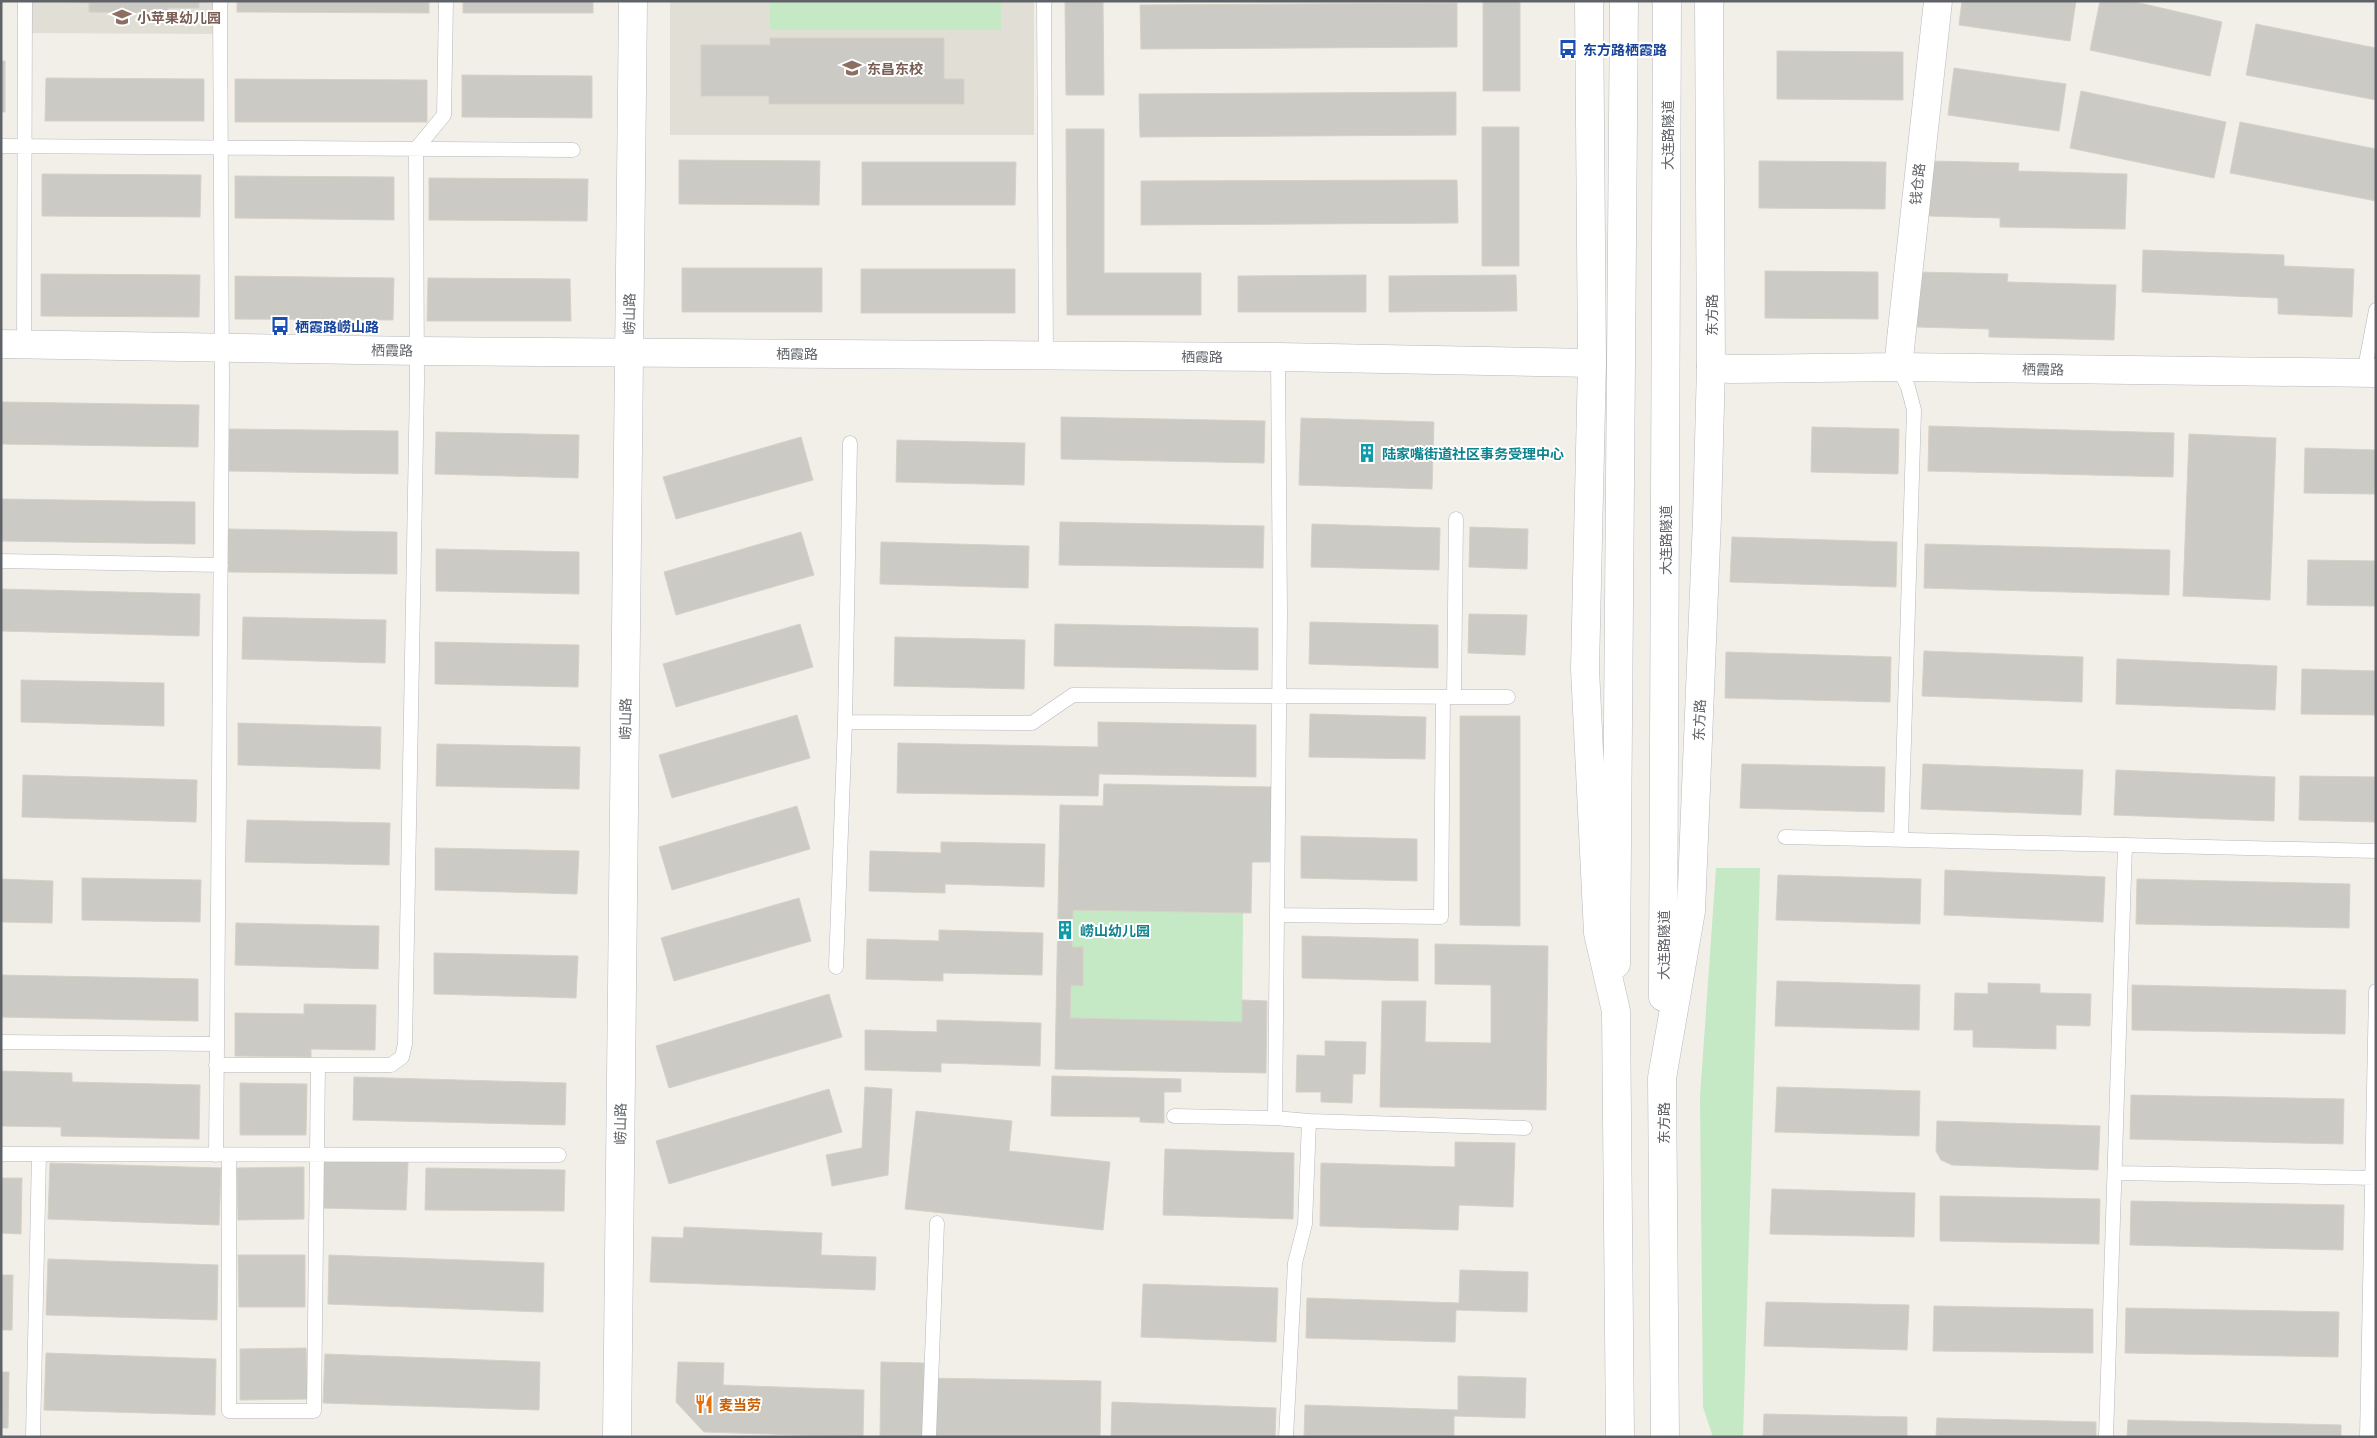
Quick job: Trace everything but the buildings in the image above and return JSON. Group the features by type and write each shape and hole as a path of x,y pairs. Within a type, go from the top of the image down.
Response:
{"main road":[{"name":"崂山路","path":"617,1437 633,1"},
{"path":"1589,1 1592,363 1585,669 1598,933 1616,1011"},
{"path":"1620,1437 1616,1011 1624,1"},
{"name":"大连路隧道","path":"1662,1078 1667,1"},
{"name":"东方路","path":"1665,1437 1662,1078 1691,912 1712,366 1708,1"},
{"name":"钱仓路","path":"1898,368 1938,1"},
{"name":"栖霞路","path":"13,344 222,349 1278,357 1592,363"},
{"name":"栖霞路","path":"1712,366 1729,369 1898,368 2370,373"}],"lane":[{"path":"13,344 24,146 25,1"},
{"path":"220,1 222,349 216,1064 222,1155 229,1411 314,1411 318,1065"},
{"path":"216,1064 391,1065 402,1057 406,1044 417,351 416,149 444,115 446,1"},
{"path":"1044,1 1046,355"},
{"path":"1,146 573,150"},
{"path":"2370,373 2376,310"},
{"path":"1275,1118 1279,697 1278,357"},
{"path":"1898,368 1908,387 1914,410 1902,840"},
{"path":"836,967 845,722 850,443"},
{"path":"1277,915 1441,917 1456,519"},
{"path":"1,561 221,564"},
{"path":"845,722 1032,723 1074,695 1508,697"},
{"path":"1785,837 2376,851"},
{"path":"2106,1437 2116,1173 2125,845"},
{"path":"2367,1437 2374,1178 2376,991"},
{"path":"1,1042 217,1044"},
{"path":"1174,1116 1525,1128"},
{"path":"1286,1437 1295,1263 1305,1224 1309,1121"},
{"path":"1,1154 559,1155"},
{"path":"33,1437 39,1154"},
{"path":"2116,1173 2374,1178"},
{"path":"929,1437 937,1223"}],"shaded area":[{"name":"小苹果幼儿园","path":"25,1 220,1 220,34 25,33"},
{"name":"东昌东校","path":"670,1 1034,1 1034,135 670,135"}],"green space":[{"path":"770,1 1001,1 1001,30 770,30"},
{"path":"1716,868 1760,868 1743,1437 1713,1437 1703,1407 1700,1097"},
{"path":"1073,910 1243,913 1242,1022 1070,1018 1071,985 1083,985 1083,947 1072,947"}],"place":[{"name":"小苹果幼儿园","path":"122,17"},
{"name":"东方路栖霞路","path":"1568,49"},
{"name":"东昌东校","path":"852,68"},
{"name":"栖霞路崂山路","path":"280,326"},
{"name":"陆家嘴街道社区事务受理中心","path":"1367,453"},
{"name":"崂山幼儿园","path":"1065,930"},
{"name":"麦当劳","path":"704,1404"}]}
